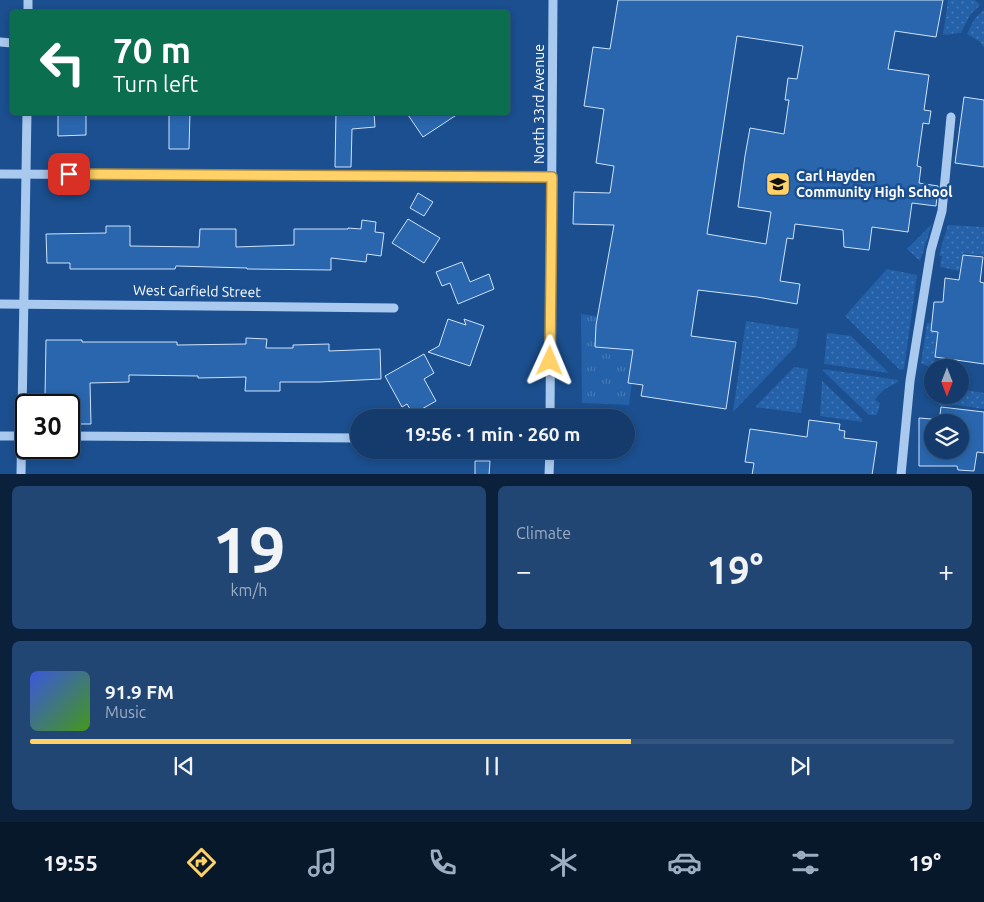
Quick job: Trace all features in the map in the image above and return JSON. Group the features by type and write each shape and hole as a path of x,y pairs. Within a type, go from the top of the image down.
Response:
{"street":[{"name":"North 33rd Avenue","path":"550,409 553,0"},
{"path":"24,394 27,115"},
{"path":"901,474 910,381 931,250 942,211 952,117"},
{"path":"0,174 552,177"},
{"name":"West Garfield Street","path":"0,304 394,308"},
{"path":"0,436 15,436"},
{"path":"80,436 350,438"},
{"path":"21,474 22,459"},
{"path":"550,459 550,474"}],"green space":[{"path":"948,0 975,0 980,5 970,15 961,33 943,35"},
{"path":"984,10 984,47 979,41 967,34 975,18"},
{"path":"932,224 920,261 907,249"},
{"path":"948,225 984,227 984,256 963,253 959,271 940,267 942,256 939,255"},
{"path":"887,269 917,275 904,369 900,370 845,316"},
{"path":"581,314 640,322 629,405 582,403"},
{"path":"746,321 799,329 796,346 733,412"},
{"path":"927,323 932,323 938,331 935,359 924,359 924,364 921,363"},
{"path":"827,333 851,336 889,373 824,364"},
{"path":"794,367 808,369 801,413 755,407"},
{"path":"823,369 898,380 898,382 888,387 875,400 880,403 877,415 869,415"},
{"path":"822,381 862,419 862,422 820,416"},
{"path":"969,390 984,393 984,409 957,405 940,406 939,404 969,404"}],"building":[{"path":"618,0 943,0 936,37 895,31 888,69 929,75 924,110 931,111 929,124 923,123 917,166 921,167 919,183 938,186 936,206 912,203 908,232 872,227 869,250 844,247 843,230 795,224 793,239 787,238 780,281 800,284 797,304 698,290 691,336 736,342 726,409 641,396 643,385 628,383 633,350 595,347 596,325 614,225 573,224 574,192 610,193 614,166 596,163 604,109 584,106 593,47 610,49","holes":["737,36 803,46 797,79 788,78 785,100 789,100 784,134 750,128 738,207 771,212 766,244 707,234"]},
{"path":"964,97 984,100 984,167 955,163"},
{"path":"58,115 86,115 86,135 58,136"},
{"path":"169,115 190,115 189,149 169,149"},
{"path":"336,115 374,115 375,127 352,129 351,167 335,167"},
{"path":"408,115 456,115 423,137"},
{"path":"418,193 433,202 424,216 410,208"},
{"path":"408,219 440,238 424,263 392,243"},
{"path":"362,220 376,222 375,232 384,233 381,256 367,254 366,262 331,258 331,270 176,266 175,269 70,269 70,263 47,263 46,234 106,233 106,226 130,226 130,246 199,247 200,229 236,229 236,247 294,245 294,229 361,229"},
{"path":"963,255 983,257 980,282 984,283 984,364 969,362 969,359 935,357 938,332 931,331 934,302 943,302 945,278 959,280"},
{"path":"462,262 470,282 489,274 494,289 458,304 450,283 442,286 436,272"},
{"path":"448,319 466,325 464,319 484,326 470,366 428,352 439,346"},
{"path":"246,338 267,339 266,348 293,348 293,345 329,344 329,351 380,349 381,379 280,382 280,391 245,391 246,377 198,378 198,376 129,375 129,382 90,383 91,424 80,424 80,394 45,394 46,340 177,342 177,345 246,344"},
{"path":"424,354 434,373 424,379 436,401 422,409 410,409 407,404 402,407 385,376"},
{"path":"941,407 984,412 984,453 977,452 974,471 958,470 957,466 919,466 919,418 924,418 924,459 969,459 969,414 940,414"},
{"path":"809,420 840,424 839,430 845,431 844,438 877,442 872,474 752,474 754,463 745,462 750,429 807,437"},
{"path":"475,461 490,461 489,474 475,474"}],"place":[{"name":"Carl Hayden Community High School","path":"778,184"}],"route":[{"path":"69,174 552,177 550,361"}]}
